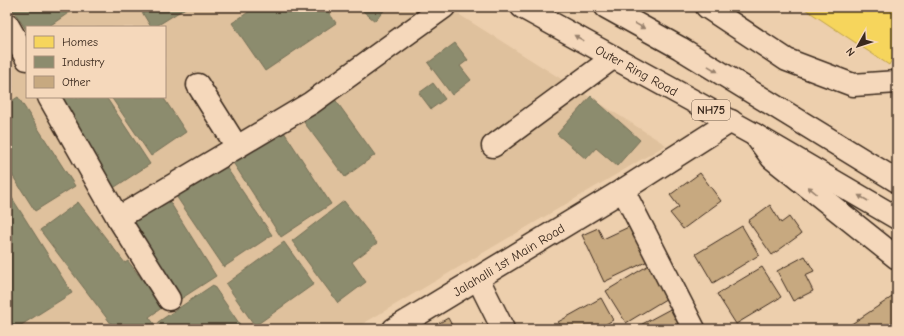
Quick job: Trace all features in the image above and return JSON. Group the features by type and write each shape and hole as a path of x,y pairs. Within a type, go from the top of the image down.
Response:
{"main road":[{"path":"118,218 311,103 444,7"},
{"name":"Outer Ring Road","path":"522,7 756,135 897,218"},
{"name":"NH75","path":"606,7 680,48 897,181"},
{"path":"707,7 787,60 853,85 897,82"},
{"path":"7,24 26,57"},
{"path":"493,146 614,58"},
{"path":"198,86 237,147"},
{"path":"50,98 118,218 169,299"},
{"path":"768,102 814,122 897,171"},
{"name":"Jalahalli 1st Main Road","path":"394,329 623,190 731,121"},
{"path":"756,135 772,158 897,258"},
{"path":"623,190 694,329"},
{"path":"478,279 503,329"}],"shaded area":[{"path":"7,7 447,7 666,145 354,329 7,329"}],"building: Homes":[{"path":"802,7 897,7 897,50 889,65"}],"building: Industry":[{"path":"11,7 77,7 49,26 26,26 26,30"},
{"path":"139,7 187,7 157,26 150,26"},
{"path":"256,7 325,7 336,23 265,71 232,23"},
{"path":"358,7 387,7 375,21"},
{"path":"455,43 468,60 460,66 471,80 452,95 428,63"},
{"path":"7,77 13,87 7,91"},
{"path":"433,83 445,99 431,109 419,93"},
{"path":"591,96 640,140 617,166 596,148 586,159 557,134"},
{"path":"18,97 75,186 35,211 7,167 7,104"},
{"path":"60,98 107,98 150,164 112,189"},
{"path":"112,98 164,98 186,132 151,156"},
{"path":"334,98 375,155 345,177 303,121"},
{"path":"282,129 331,204 281,237 232,161"},
{"path":"222,161 272,235 224,267 174,193"},
{"path":"7,190 72,293 15,329 7,329"},
{"path":"168,199 216,276 176,302 128,225"},
{"path":"344,201 377,243 352,262 366,282 338,303 292,241"},
{"path":"78,202 125,263 128,261 163,307 149,317 158,329 115,329 40,230"},
{"path":"284,242 314,284 255,326 226,284"},
{"path":"213,285 243,329 163,329 158,322"}],"building: Other":[{"path":"700,173 721,201 683,229 670,213 679,207 670,195"},
{"path":"770,205 781,223 789,217 801,234 772,255 748,221"},
{"path":"635,224 652,259 604,282 582,235 598,228 603,239"},
{"path":"742,226 759,255 713,283 696,254"},
{"path":"805,256 814,271 805,275 813,291 793,301 777,271"},
{"path":"654,262 674,294 626,323 606,291"},
{"path":"762,267 781,297 736,324 717,294"},
{"path":"895,295 897,298 897,329 844,329"},
{"path":"601,298 613,320 598,329 562,329 558,322"},
{"path":"674,307 686,329 633,329"},
{"path":"448,318 454,329 429,329"}]}
